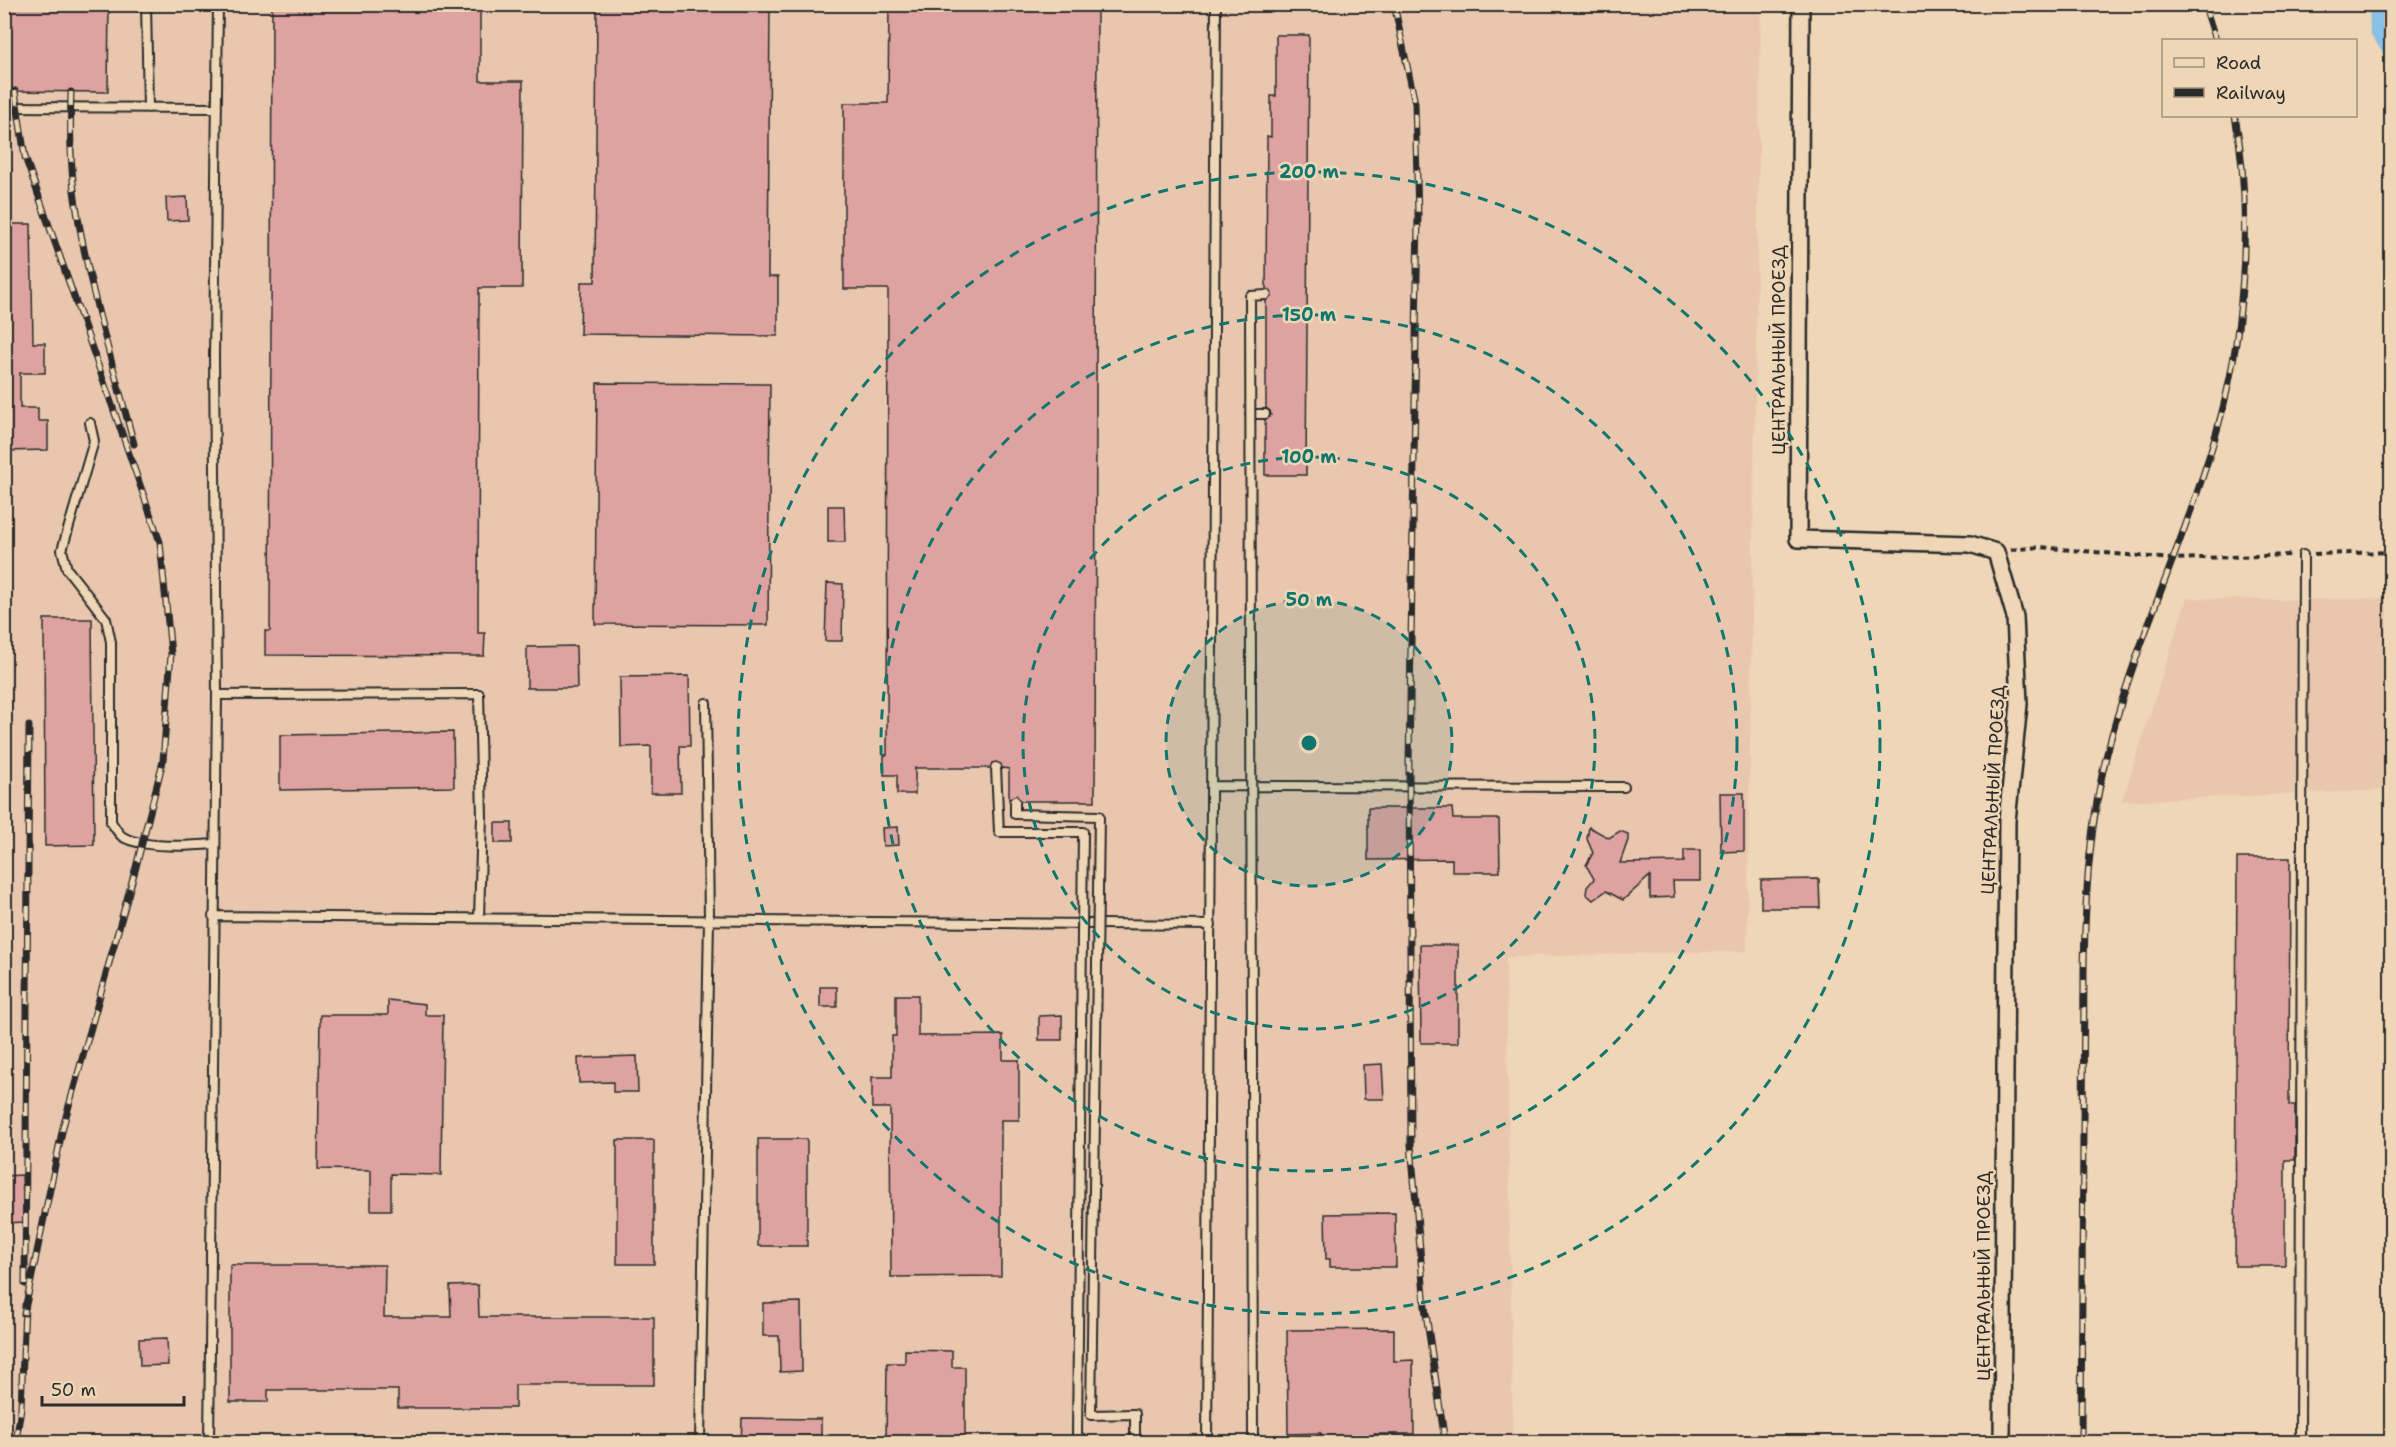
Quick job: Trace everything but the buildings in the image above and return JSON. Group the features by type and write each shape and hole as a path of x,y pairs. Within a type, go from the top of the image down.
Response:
{"street":[{"name":"ЦЕНТРАЛЬНЫЙ ПРОЕЗД","path":"1801,4 1798,539 1970,544 1996,552 2015,617 2019,704 2007,821 2002,1443"}],"lane":[{"path":"146,4 148,108"},
{"path":"209,1443 217,695 214,358 218,4"},
{"path":"1207,1443 1216,4"},
{"path":"4,107 217,108"},
{"path":"1253,1443 1250,296 1266,295"},
{"path":"1251,414 1266,414"},
{"path":"90,423 94,441 62,550 67,570 106,619 111,642 111,822 122,836 142,843 193,846 214,844"},
{"path":"2300,1443 2303,555"},
{"path":"217,695 479,694 482,816 479,918"},
{"path":"700,1443 709,919 706,704"},
{"path":"996,768 999,832 1083,832 1077,1436 1088,1443"},
{"path":"1212,786 1624,787"},
{"path":"1015,801 1015,814 1099,816 1091,1415 1135,1414 1135,1443"},
{"path":"213,916 1211,925"}],"path":[{"path":"1996,552 2038,547 2172,559 2391,552"}],"shaded area":[{"path":"5,5 1761,5 1747,951 1506,957 1513,1442 5,1442"},
{"path":"2187,598 2271,600 2391,598 2389,790 2122,801"}],"waterway":[{"path":"2379,4 2380,30 2392,49"}],"railway":[{"path":"1394,4 1415,103 1418,216 1409,764 1411,1145 1425,1307 1445,1442"},
{"path":"2204,4 2216,39"},
{"path":"15,91 25,157 160,542 171,654 163,761 136,867 63,1127 24,1314"},
{"path":"71,92 72,172 80,229 101,321 134,444"},
{"path":"2081,1442 2084,971 2093,824 2104,767 2123,697 2197,494 2230,378 2244,264 2243,187 2235,117"},
{"path":"25,1284 29,726"},
{"path":"16,1442 21,1408 25,1305"}]}
